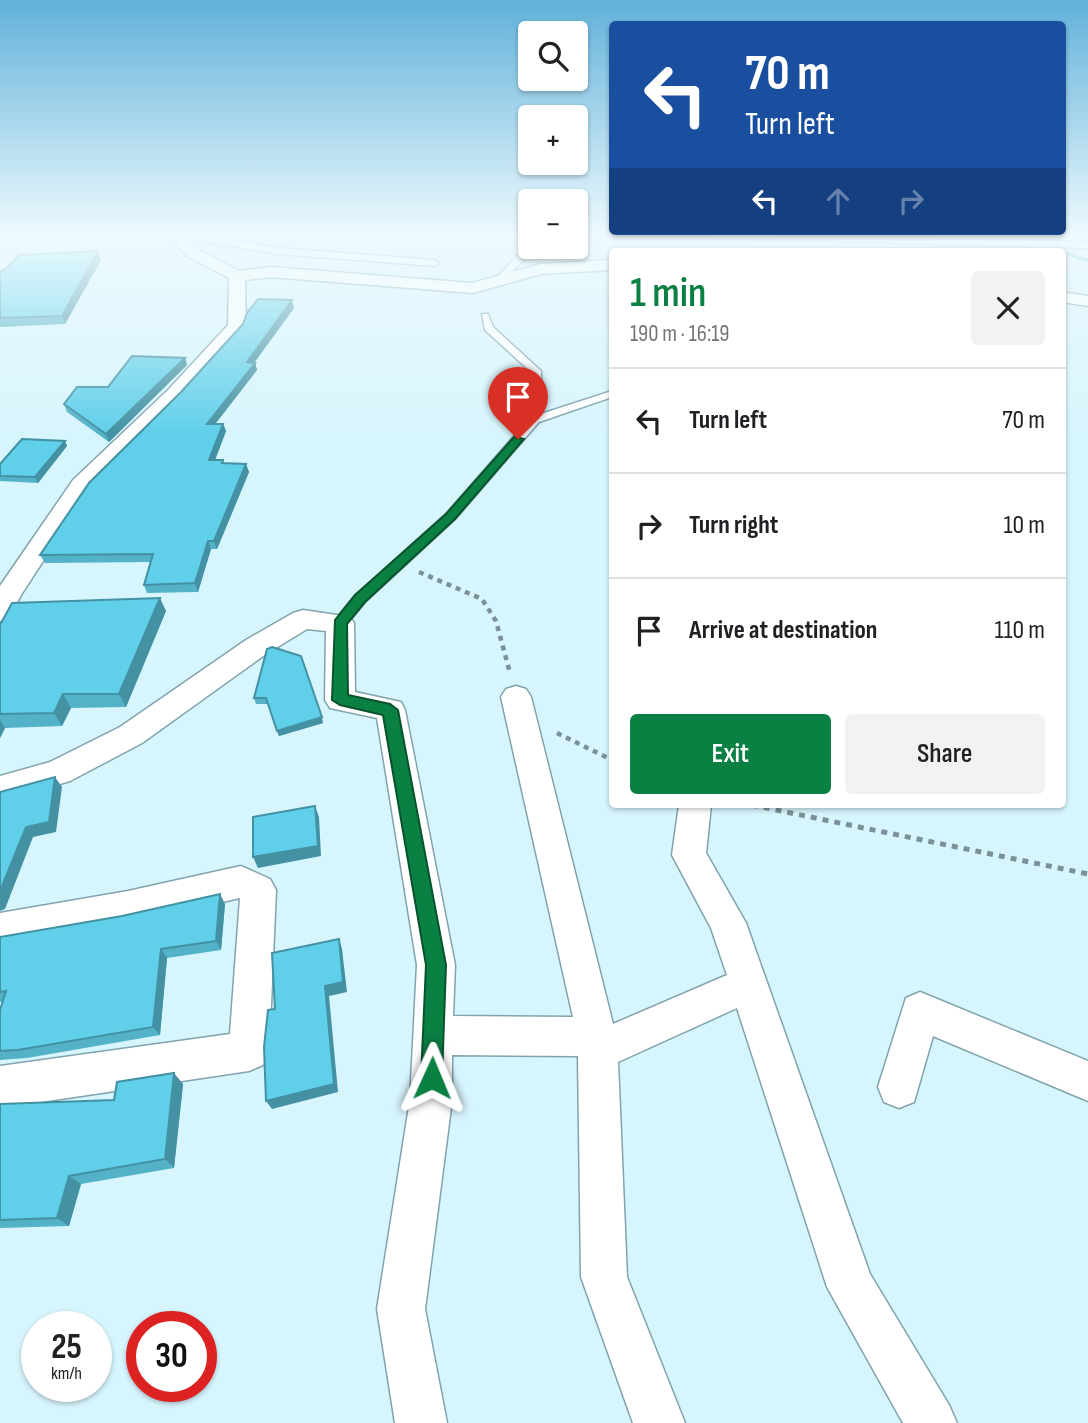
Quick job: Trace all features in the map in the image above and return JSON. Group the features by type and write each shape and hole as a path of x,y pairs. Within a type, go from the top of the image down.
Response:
{"street":[{"path":"0,612 8,594 81,485 175,394 237,326 237,301"},
{"path":"0,789 59,772 131,735 256,648 303,619 340,623 340,700 390,710 436,965 431,1100 401,1309 421,1423"},
{"path":"516,697 597,1044 604,1277 659,1423"},
{"path":"695,808 689,855 728,923 851,1287 931,1423"},
{"path":"0,929 128,908 241,881 258,890 249,1051 0,1087"},
{"path":"433,1035 597,1044 748,984"},
{"path":"899,1087 920,1011 1088,1081"}],"lane":[{"path":"485,316 488,328 536,371 535,420"},
{"path":"340,623 360,598 451,516 535,420 609,395"}],"path":[{"path":"399,564 482,599 496,621 516,697 554,731 609,758"},
{"path":"767,808 1088,874"}],"building":[{"path":"0,301 70,301 62,316 0,318"},
{"path":"256,301 291,301 247,362 255,363 207,424 223,424 209,460 246,464 214,541 208,541 195,583 144,585 153,554 40,555 89,483 181,392 243,324"},
{"path":"132,356 185,358 106,434 64,404 77,387 108,387"},
{"path":"22,439 65,441 35,477 0,476 0,464"},
{"path":"160,598 119,694 63,694 54,713 0,714 0,625 12,603"},
{"path":"272,647 301,656 322,717 277,731 266,698 254,698 267,649"},
{"path":"55,777 49,822 26,827 0,891 0,792"},
{"path":"315,806 318,846 253,857 253,817"},
{"path":"220,894 216,941 161,949 153,1027 0,1051 0,1010 6,991 0,992 0,937 122,916"},
{"path":"339,939 343,982 325,986 334,1084 266,1101 264,1047 268,1010 275,1009 272,953"},
{"path":"174,1073 165,1159 69,1176 57,1218 0,1220 0,1104 114,1100 117,1082"}],"route":[{"path":"432,1078 436,965 390,710 340,700 340,623 360,598 451,516 518,439"}]}
